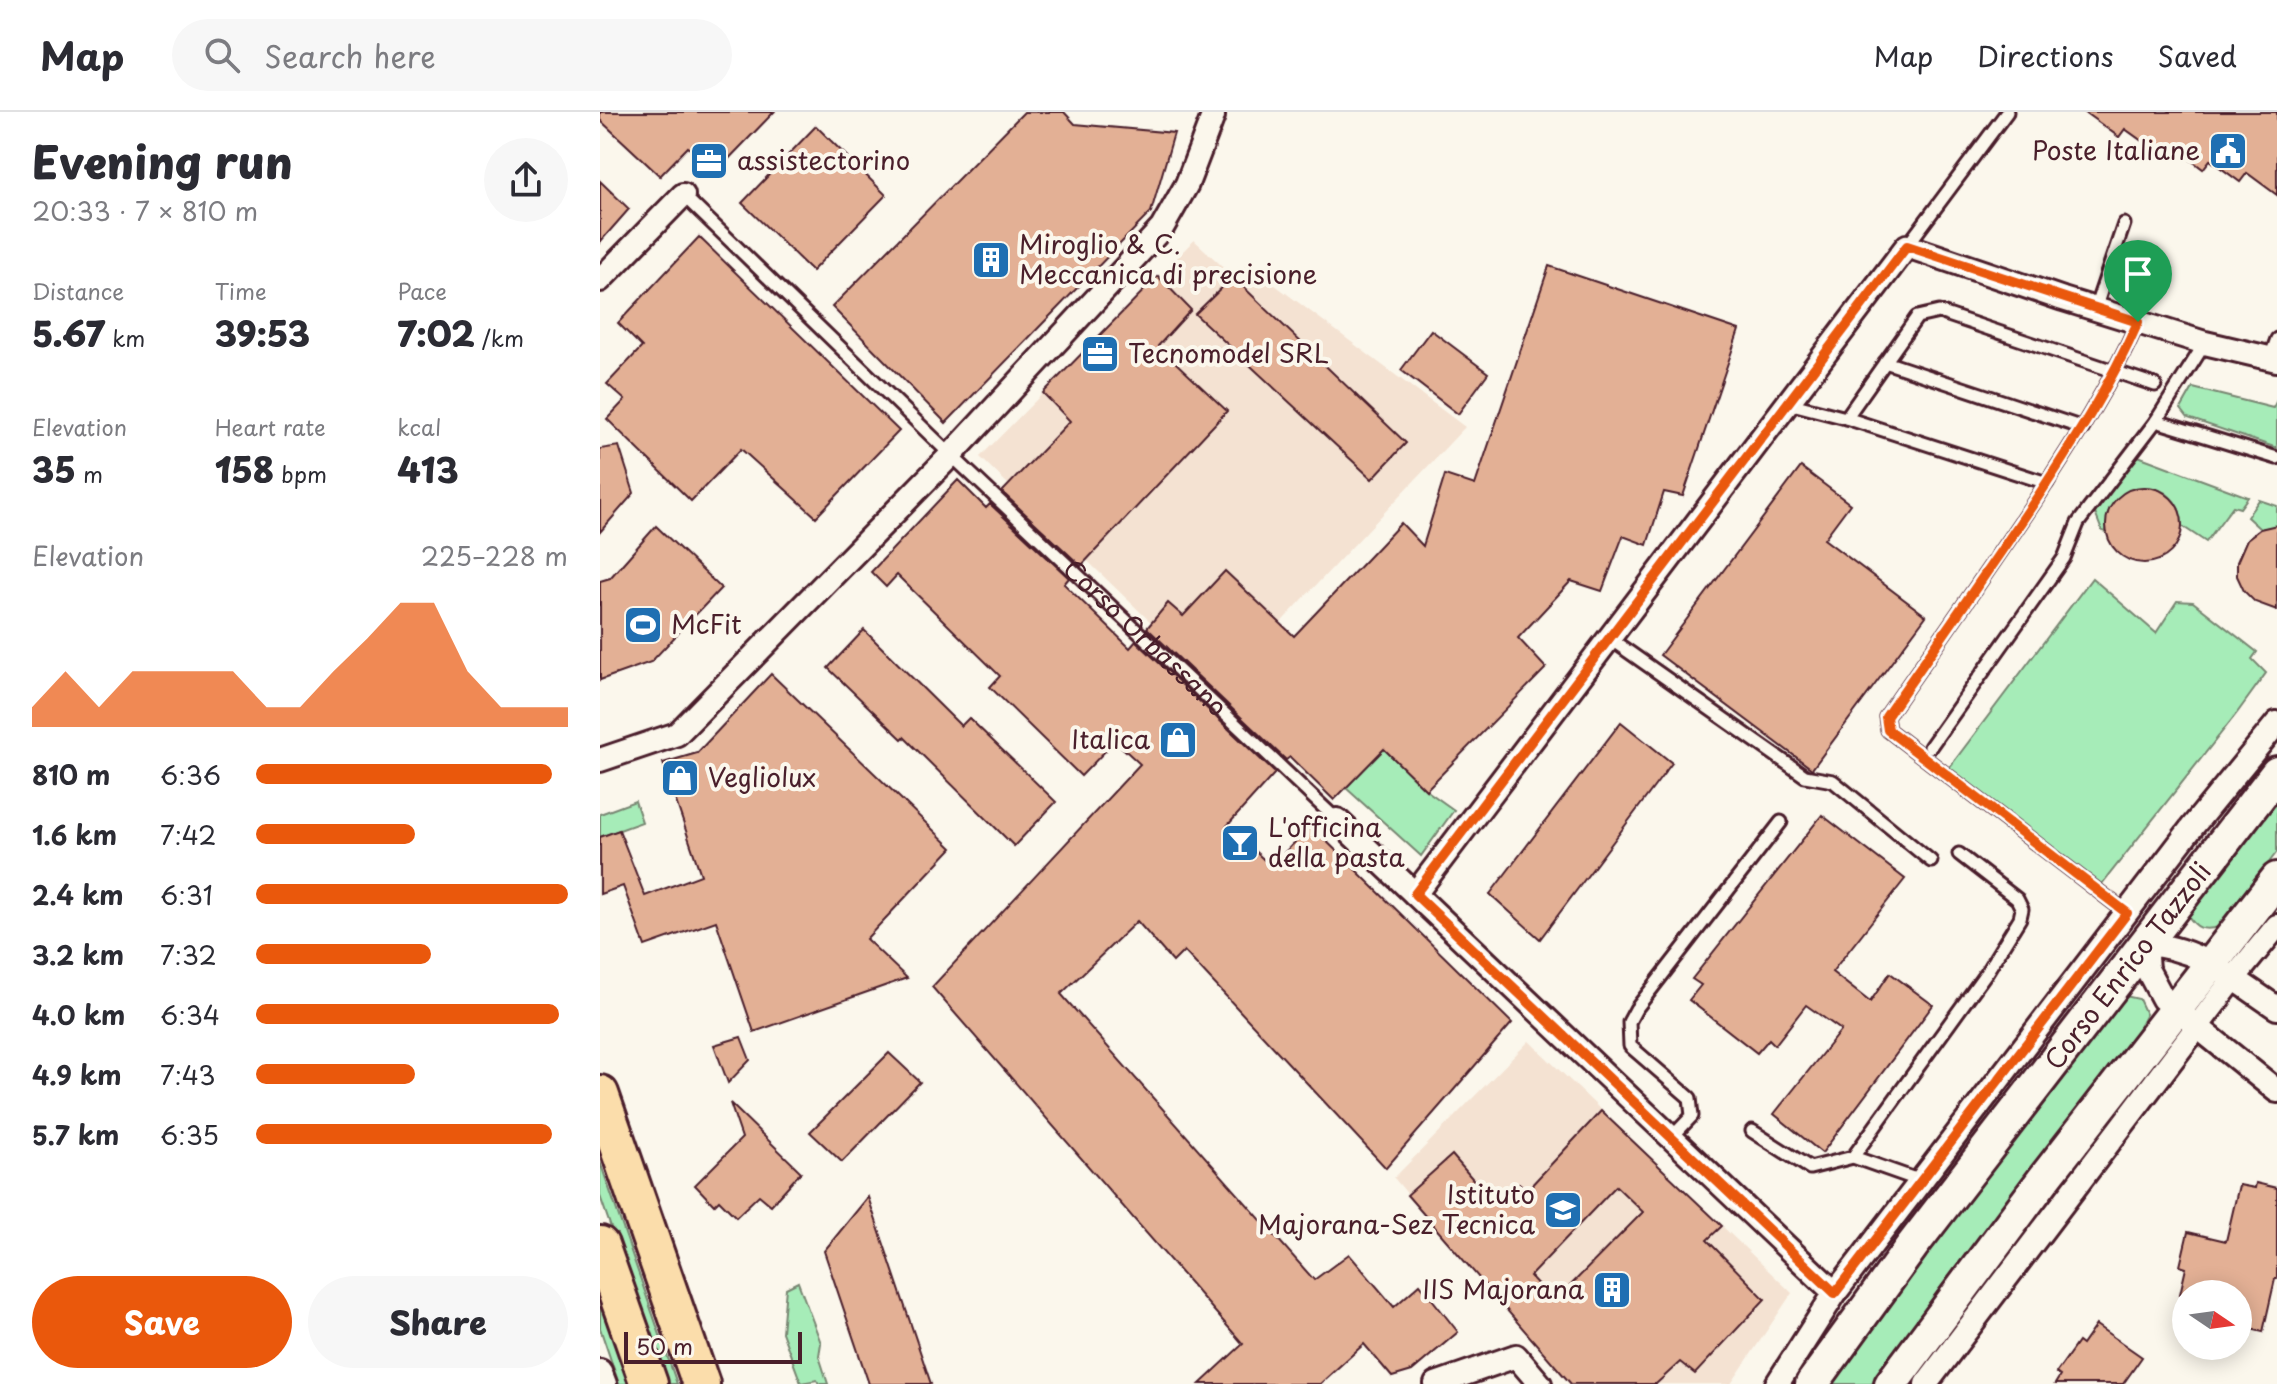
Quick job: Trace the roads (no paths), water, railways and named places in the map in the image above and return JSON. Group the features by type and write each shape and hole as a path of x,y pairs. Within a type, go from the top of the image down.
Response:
{"main road":[{"path":"600,1094 701,1384"},
{"path":"600,1245 649,1384"}],"street":[{"path":"600,760 677,734 951,455 1162,228 1187,184 1213,116"},
{"name":"Corso Orbassano","path":"600,280 683,195"},
{"path":"1415,894 1907,246 2205,343 2275,352"},
{"name":"Corso Enrico Tazzoli","path":"1777,1384 1835,1293 2277,723"},
{"name":"Corso Enrico Tazzoli","path":"1812,1384 1873,1298 2277,773"},
{"path":"1337,820 1835,1293"},
{"path":"1926,1384 2095,1160 2187,1019 2223,972 2277,879"},
{"path":"2223,972 2274,939"},
{"path":"2277,1008 2223,972 2174,947 2145,945 2147,969 2154,986 2187,1019 2277,1091"},
{"path":"1891,1384 2043,1180 2187,1019"},
{"path":"1921,1181 1979,1159"},
{"path":"2043,1180 2095,1160"},
{"path":"1436,1384 1516,1356 1540,1384"},
{"path":"600,1371 605,1384"}],"lane":[{"path":"1907,246 2007,112"},
{"name":"Corso Orbassano","path":"683,195 951,455 1337,820"},
{"path":"2095,309 2124,224"},
{"path":"1846,418 1917,317 1939,312 2155,385"},
{"path":"2127,913 1888,730 1886,717 2083,428 2116,371 2138,322"},
{"path":"1930,747 2064,558 2078,523 2156,421 2205,343"},
{"path":"1885,362 2083,428"},
{"path":"1787,403 1846,418 2047,483"},
{"path":"2156,421 2277,458"},
{"path":"1609,638 1805,776 1833,781 1931,861"},
{"path":"1672,1137 1692,1116 1690,1098 1630,1046 1629,1022 1781,822"},
{"path":"1853,1157 1986,973 2020,918 2022,909 2017,899 1959,854"},
{"path":"1752,1131 1810,1168 1853,1157 1921,1181"}],"place":[{"name":"Poste Italiane","path":"2228,151"},
{"name":"assistectorino","path":"709,161"},
{"name":"Miroglio & C. Meccanica di precisione","path":"991,260"},
{"name":"Tecnomodel SRL","path":"1100,354"},
{"name":"McFit","path":"643,625"},
{"name":"Italica","path":"1178,740"},
{"name":"Vegliolux","path":"680,778"},
{"name":"L'officina della pasta","path":"1240,843"},
{"name":"Istituto Majorana-Sez Tecnica","path":"1563,1210"},
{"name":"IIS Majorana","path":"1612,1290"}]}
